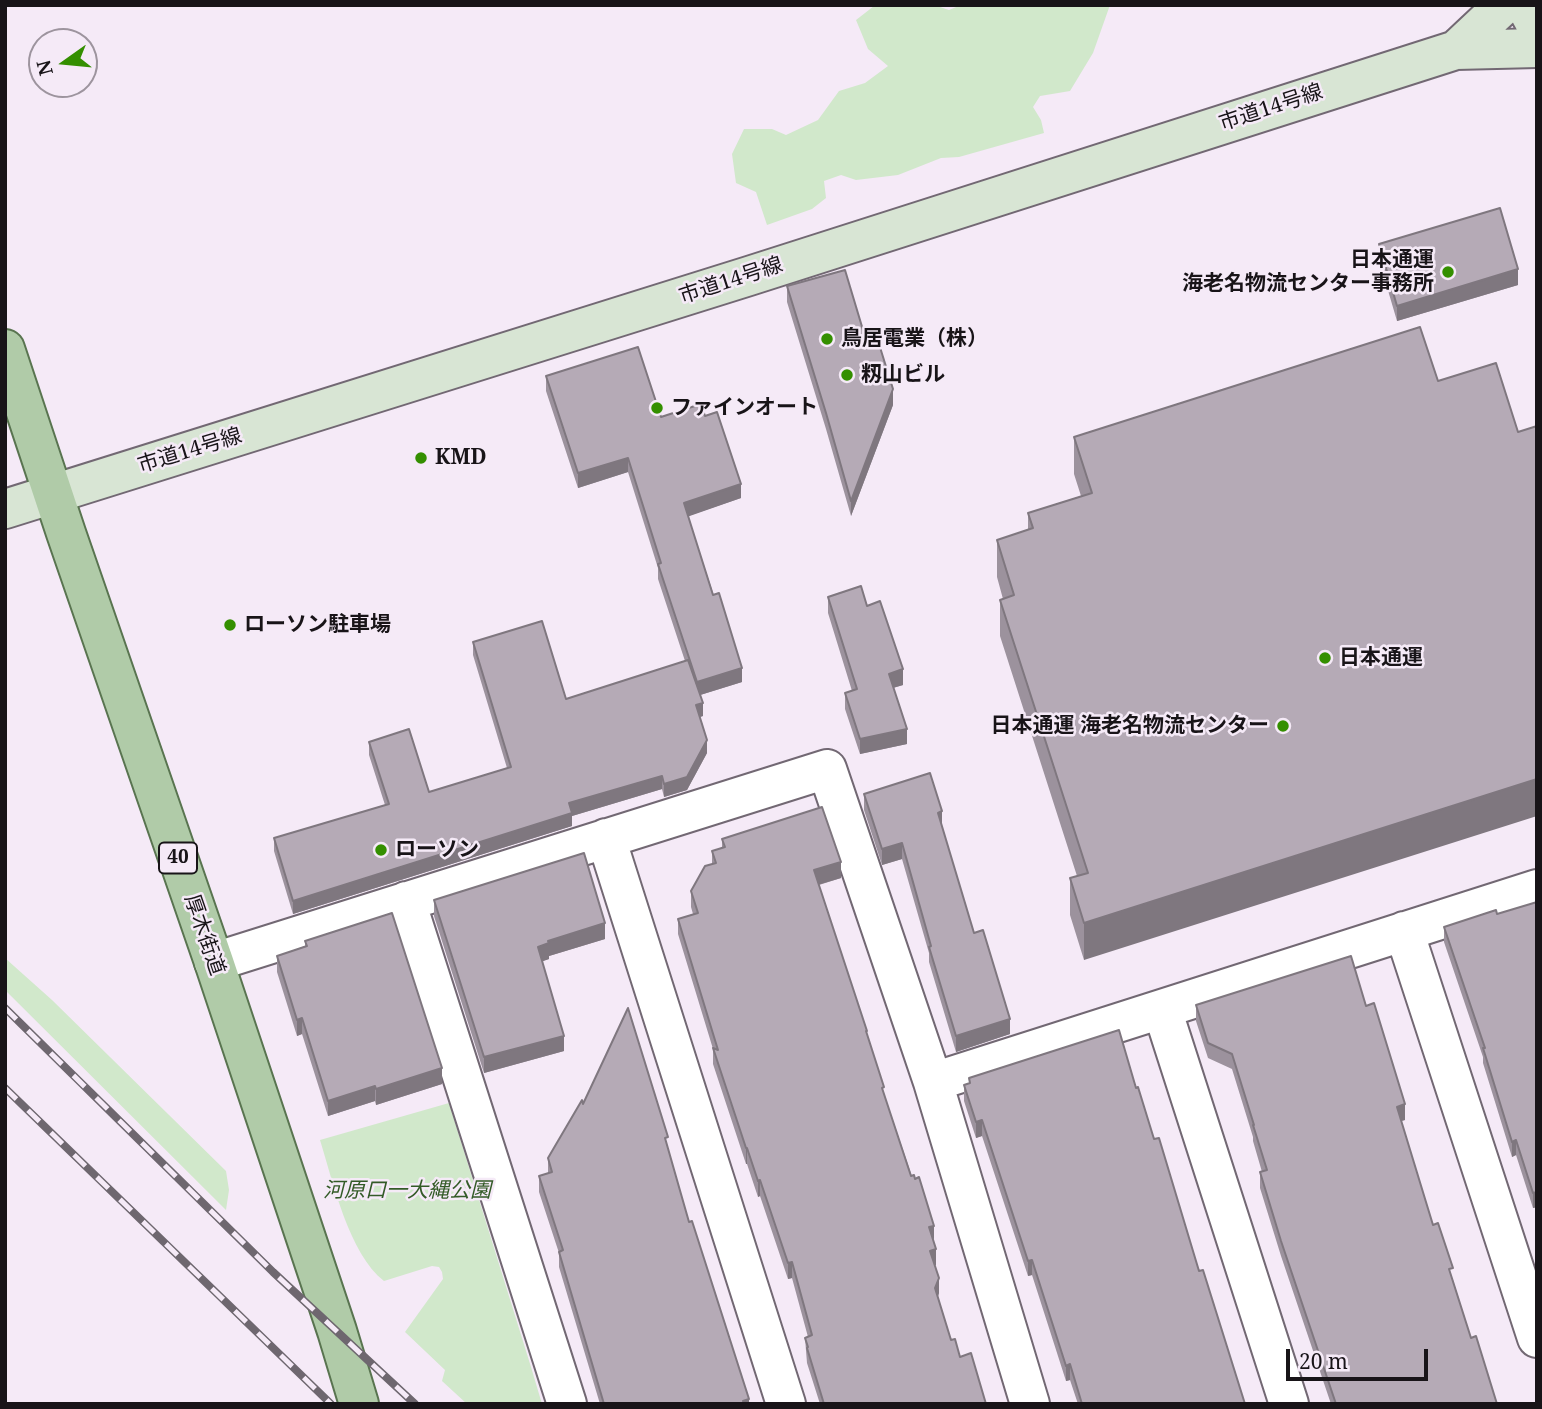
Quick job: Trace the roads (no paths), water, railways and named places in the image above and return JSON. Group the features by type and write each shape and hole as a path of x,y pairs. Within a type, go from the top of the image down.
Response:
{"main road":[{"name":"厚木街道","path":"5,349 214,962 359,1404"}],"street":[{"path":"1456,50 1503,5"},
{"path":"1525,5 1537,27"},
{"path":"1456,50 1537,48"},
{"name":"市道14号線","path":"5,509 749,276 1456,50"},
{"path":"214,962 827,769 933,1082 1030,1404"},
{"path":"606,838 786,1404"},
{"path":"933,1082 1537,888"},
{"path":"406,901 566,1404"},
{"path":"1404,931 1537,1338"},
{"path":"1162,1009 1289,1404"}],"railway":[{"path":"5,1008 273,1272 415,1404"},
{"path":"5,1088 331,1404"}],"place":[{"name":"日本通運 海老名物流センター事務所","path":"1448,272"},
{"name":"鳥居電業（株）","path":"827,339"},
{"name":"籾山ビル","path":"847,375"},
{"name":"ファインオート","path":"657,408"},
{"name":"KMD","path":"421,458"},
{"name":"ローソン駐車場","path":"230,625"},
{"name":"日本通運","path":"1325,658"},
{"name":"日本通運 海老名物流センター","path":"1283,726"},
{"name":"ローソン","path":"381,850"}],"park label":[{"name":"河原口一大縄公園","path":"407,1191"}]}
